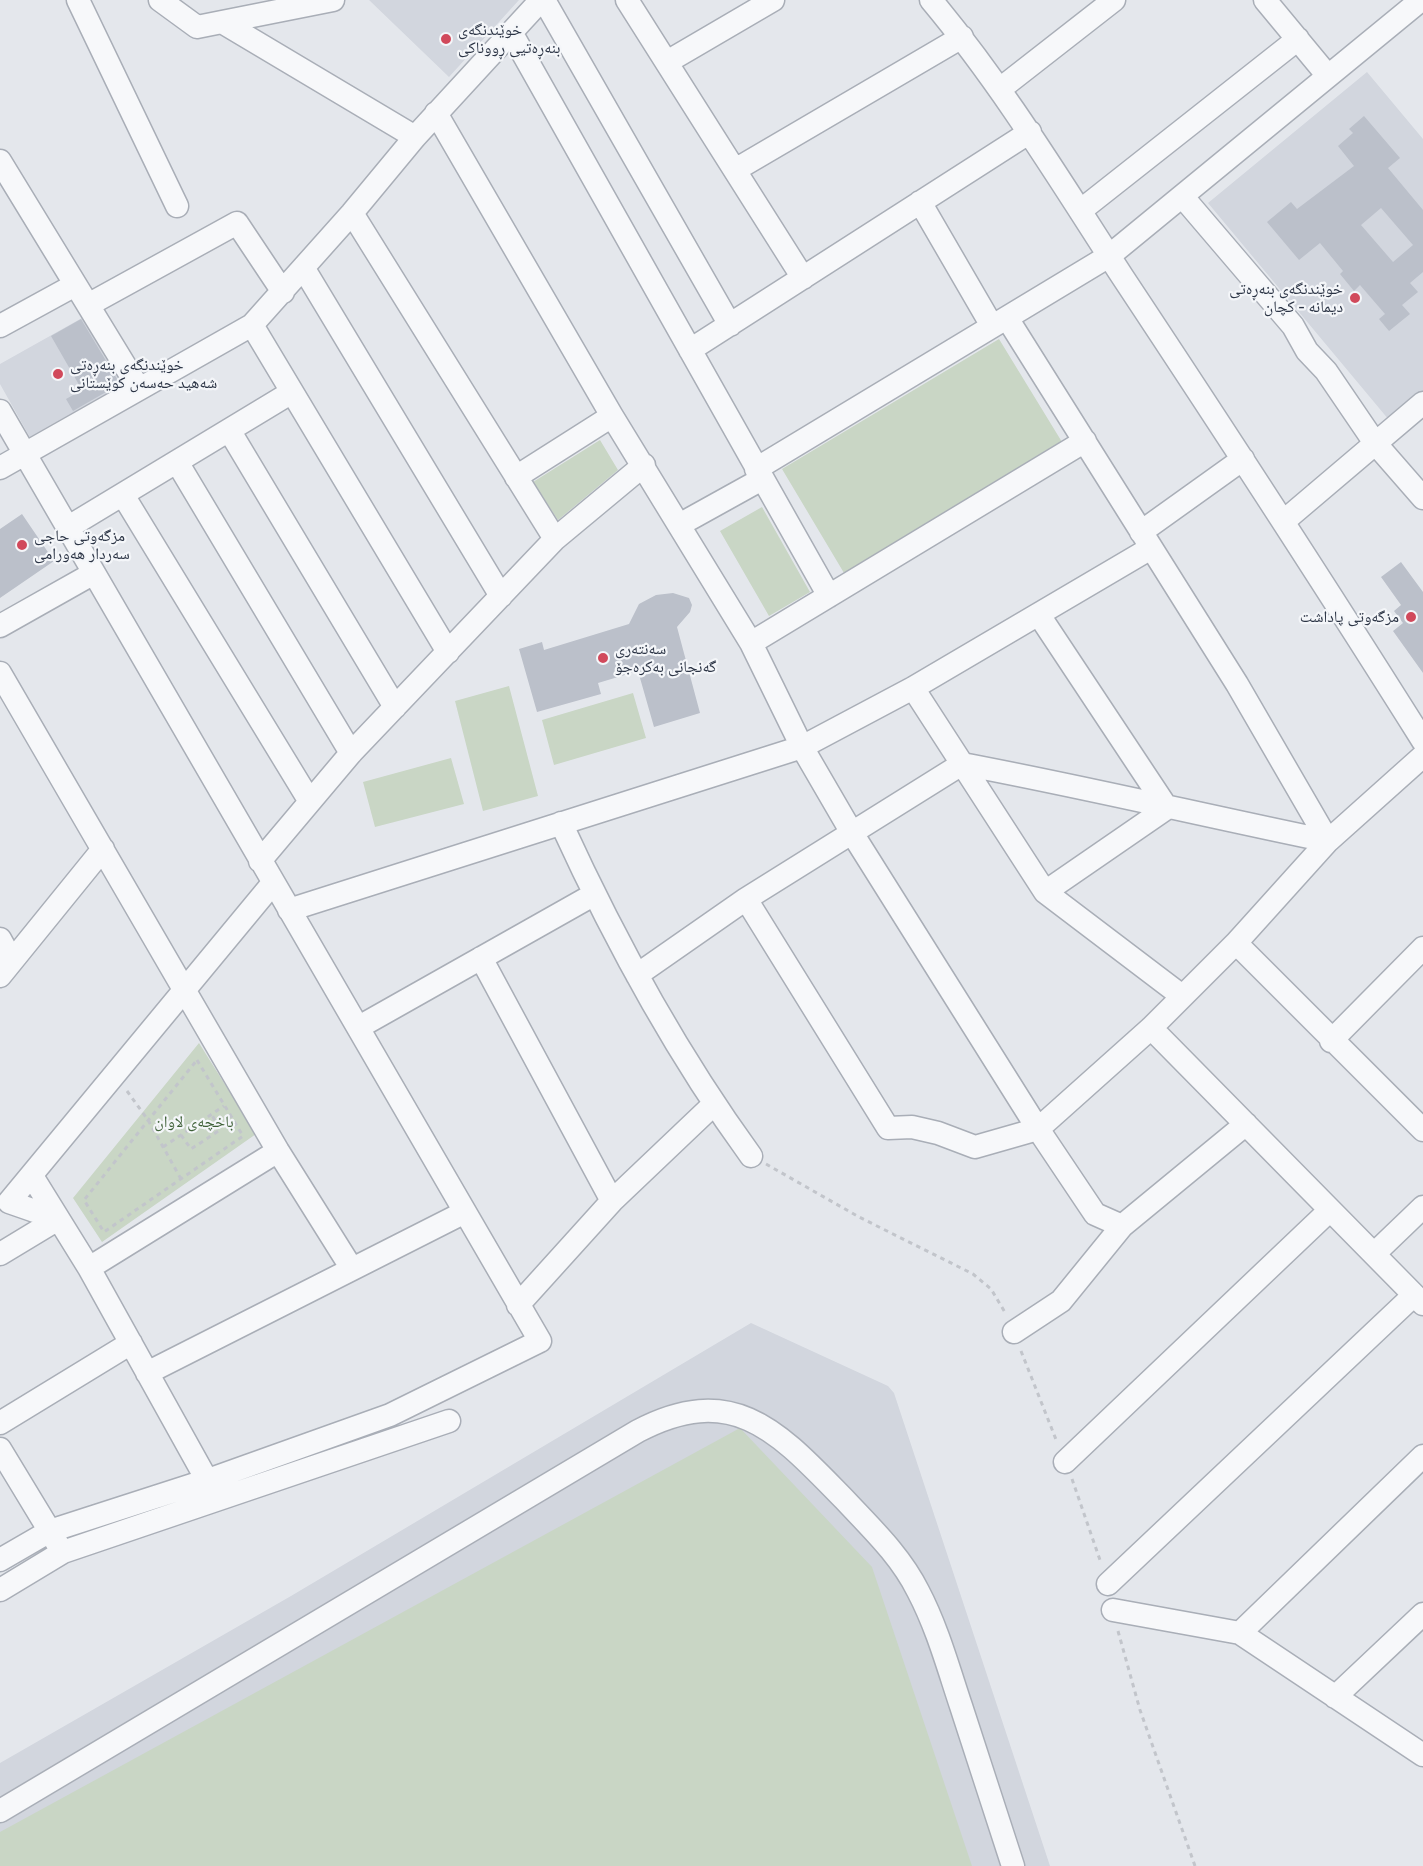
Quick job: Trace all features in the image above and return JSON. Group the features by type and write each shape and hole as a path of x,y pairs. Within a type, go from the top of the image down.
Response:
{"street":[{"path":"78,0 177,206"},
{"path":"160,0 197,27 333,0"},
{"path":"0,468 138,387 252,325 352,213 436,113 542,0 730,325"},
{"path":"627,0 803,278"},
{"path":"667,62 773,0"},
{"path":"931,0 962,37 1030,132 1284,521 1423,741"},
{"path":"1265,0 1328,76"},
{"path":"679,525 1000,322 1109,256 1421,0"},
{"path":"1000,89 1107,2"},
{"path":"222,22 415,137"},
{"path":"512,34 829,596"},
{"path":"735,170 962,37"},
{"path":"1080,211 1298,39"},
{"path":"436,113 612,416 644,465 751,644 802,747 852,833 1038,1129 1095,1214 1122,1226"},
{"path":"690,350 1030,132"},
{"path":"0,161 138,387"},
{"path":"1182,196 1293,326 1307,351 1326,371 1375,443 1423,498"},
{"path":"920,202 1000,322 1085,441 1237,684 1328,841"},
{"path":"352,213 555,539"},
{"path":"88,305 237,223 283,292"},
{"path":"304,268 501,596"},
{"path":"0,326 75,285"},
{"path":"252,325 448,652"},
{"path":"67,528 292,392"},
{"path":"1284,521 1423,403"},
{"path":"0,411 540,1341 390,1415 208,1480 50,1531 0,1560"},
{"path":"516,477 612,416"},
{"path":"229,430 395,706"},
{"path":"751,644 1085,441"},
{"path":"289,910 802,747 914,688 1039,615 1146,540 1243,459"},
{"path":"177,462 351,753"},
{"path":"260,861 309,800 351,753 555,539 644,465"},
{"path":"123,495 309,800"},
{"path":"0,626 94,573"},
{"path":"1039,615 1167,808"},
{"path":"0,673 278,1151 352,1269"},
{"path":"914,688 1045,892 1182,996"},
{"path":"746,899 888,1128 921,1129 975,1147 1038,1129 1150,1029 1236,944 1328,841 1423,756"},
{"path":"637,975 746,899 962,764 1086,787 1167,808 1328,841"},
{"path":"1045,892 1167,808"},
{"path":"561,823 593,895 637,975 713,1105 751,1156"},
{"path":"6,969 103,849"},
{"path":"5,1195 32,1176 273,883"},
{"path":"358,1027 593,895"},
{"path":"0,939 6,969"},
{"path":"1236,944 1331,1041 1420,1122"},
{"path":"1331,1041 1423,948"},
{"path":"481,958 612,1201"},
{"path":"1108,1584 1419,1299 1150,1029"},
{"path":"518,1305 612,1201 713,1105"},
{"path":"1014,1332 1061,1301 1122,1226 1246,1124"},
{"path":"89,1268 278,1151"},
{"path":"31,1235 32,1176"},
{"path":"32,1176 89,1268 218,1501"},
{"path":"5,1195 31,1209 58,1219"},
{"path":"5,1195 31,1235"},
{"path":"1374,1254 1423,1207"},
{"path":"1065,1462 1330,1210"},
{"path":"147,1373 465,1212"},
{"path":"0,1254 58,1219"},
{"path":"0,1423 131,1343"},
{"path":"0,1811 638,1431 659,1420 682,1413 706,1411 750,1419 785,1440 880,1536 900,1561 932,1618 1013,1866"},
{"path":"0,1590 63,1552 449,1421"},
{"path":"0,1449 63,1552"},
{"path":"1240,1633 1423,1456"},
{"path":"1113,1610 1240,1633 1423,1755"},
{"path":"1335,1697 1423,1614"}],"path":[{"path":"197,1060 243,1136 104,1232 84,1200 148,1120 197,1060"},
{"path":"115,1074 148,1120 181,1179"},
{"path":"163,1147 225,1105"},
{"path":"181,1135 191,1149 220,1130 212,1114"},
{"path":"751,1156 859,1217 973,1274 992,1289 1014,1332 1065,1462 1108,1584"},
{"path":"1113,1610 1140,1710 1195,1866"}],"shaded area":[{"name":"خوێندنگەی بنەڕەتیی ڕووناکی","path":"369,0 519,0 449,77"},
{"name":"خوێندنگەی بنەڕەتی دیمانە - کچان","path":"1367,72 1423,139 1423,393 1389,420 1208,203"},
{"name":"خوێندنگەی بنەڕەتی شەهید حەسەن کوێستانی","path":"82,318 123,387 32,441 0,384 0,364"},
{"path":"751,1323 888,1386 894,1393 1050,1866 0,1866 0,1763 291,1596"}],"green space":[{"path":"999,339 1062,442 844,573 782,469"},
{"path":"600,440 618,470 558,520 533,482"},
{"path":"762,507 810,592 769,616 720,531"},
{"path":"509,686 538,796 483,811 455,701"},
{"path":"633,693 646,738 554,765 542,720"},
{"path":"451,758 464,804 375,827 363,782"},
{"name":"باخچەی لاوان","path":"199,1043 256,1134 102,1242 73,1198"},
{"path":"740,1428 872,1567 972,1866 0,1866 0,1832"}],"building":[{"path":"1364,116 1400,158 1388,168 1423,210 1423,272 1410,283 1418,292 1402,305 1410,314 1389,331 1379,319 1385,314 1360,285 1354,291 1340,274 1343,271 1320,243 1299,260 1267,222 1291,202 1297,209 1354,166 1338,146 1353,133 1349,129","holes":["1381,208 1413,245 1393,262 1361,225"]},
{"path":"81,319 120,384 73,411 66,399 82,390 51,336"},
{"name":"مزگەوتی حاجی سەردار هەورامی","path":"22,514 54,561 0,598 0,529"},
{"name":"مزگەوتی پاداشت","path":"1401,562 1423,592 1423,673 1393,631 1403,623 1394,611 1401,605 1381,577"},
{"name":"سەنتەری گەنجانی بەکرەجۆ","path":"673,593 689,598 692,605 690,612 677,627 700,713 654,727 638,671 598,683 601,694 537,712 519,649 542,642 544,650 629,624 639,604 656,595"}],"place":[{"name":"خوێندنگەی بنەڕەتیی ڕووناکی","path":"446,39"},
{"name":"خوێندنگەی بنەڕەتی دیمانە - کچان","path":"1355,298"},
{"name":"خوێندنگەی بنەڕەتی شەهید حەسەن کوێستانی","path":"58,374"},
{"name":"مزگەوتی حاجی سەردار هەورامی","path":"22,545"},
{"name":"مزگەوتی پاداشت","path":"1411,617"},
{"name":"سەنتەری گەنجانی بەکرەجۆ","path":"603,658"}]}
